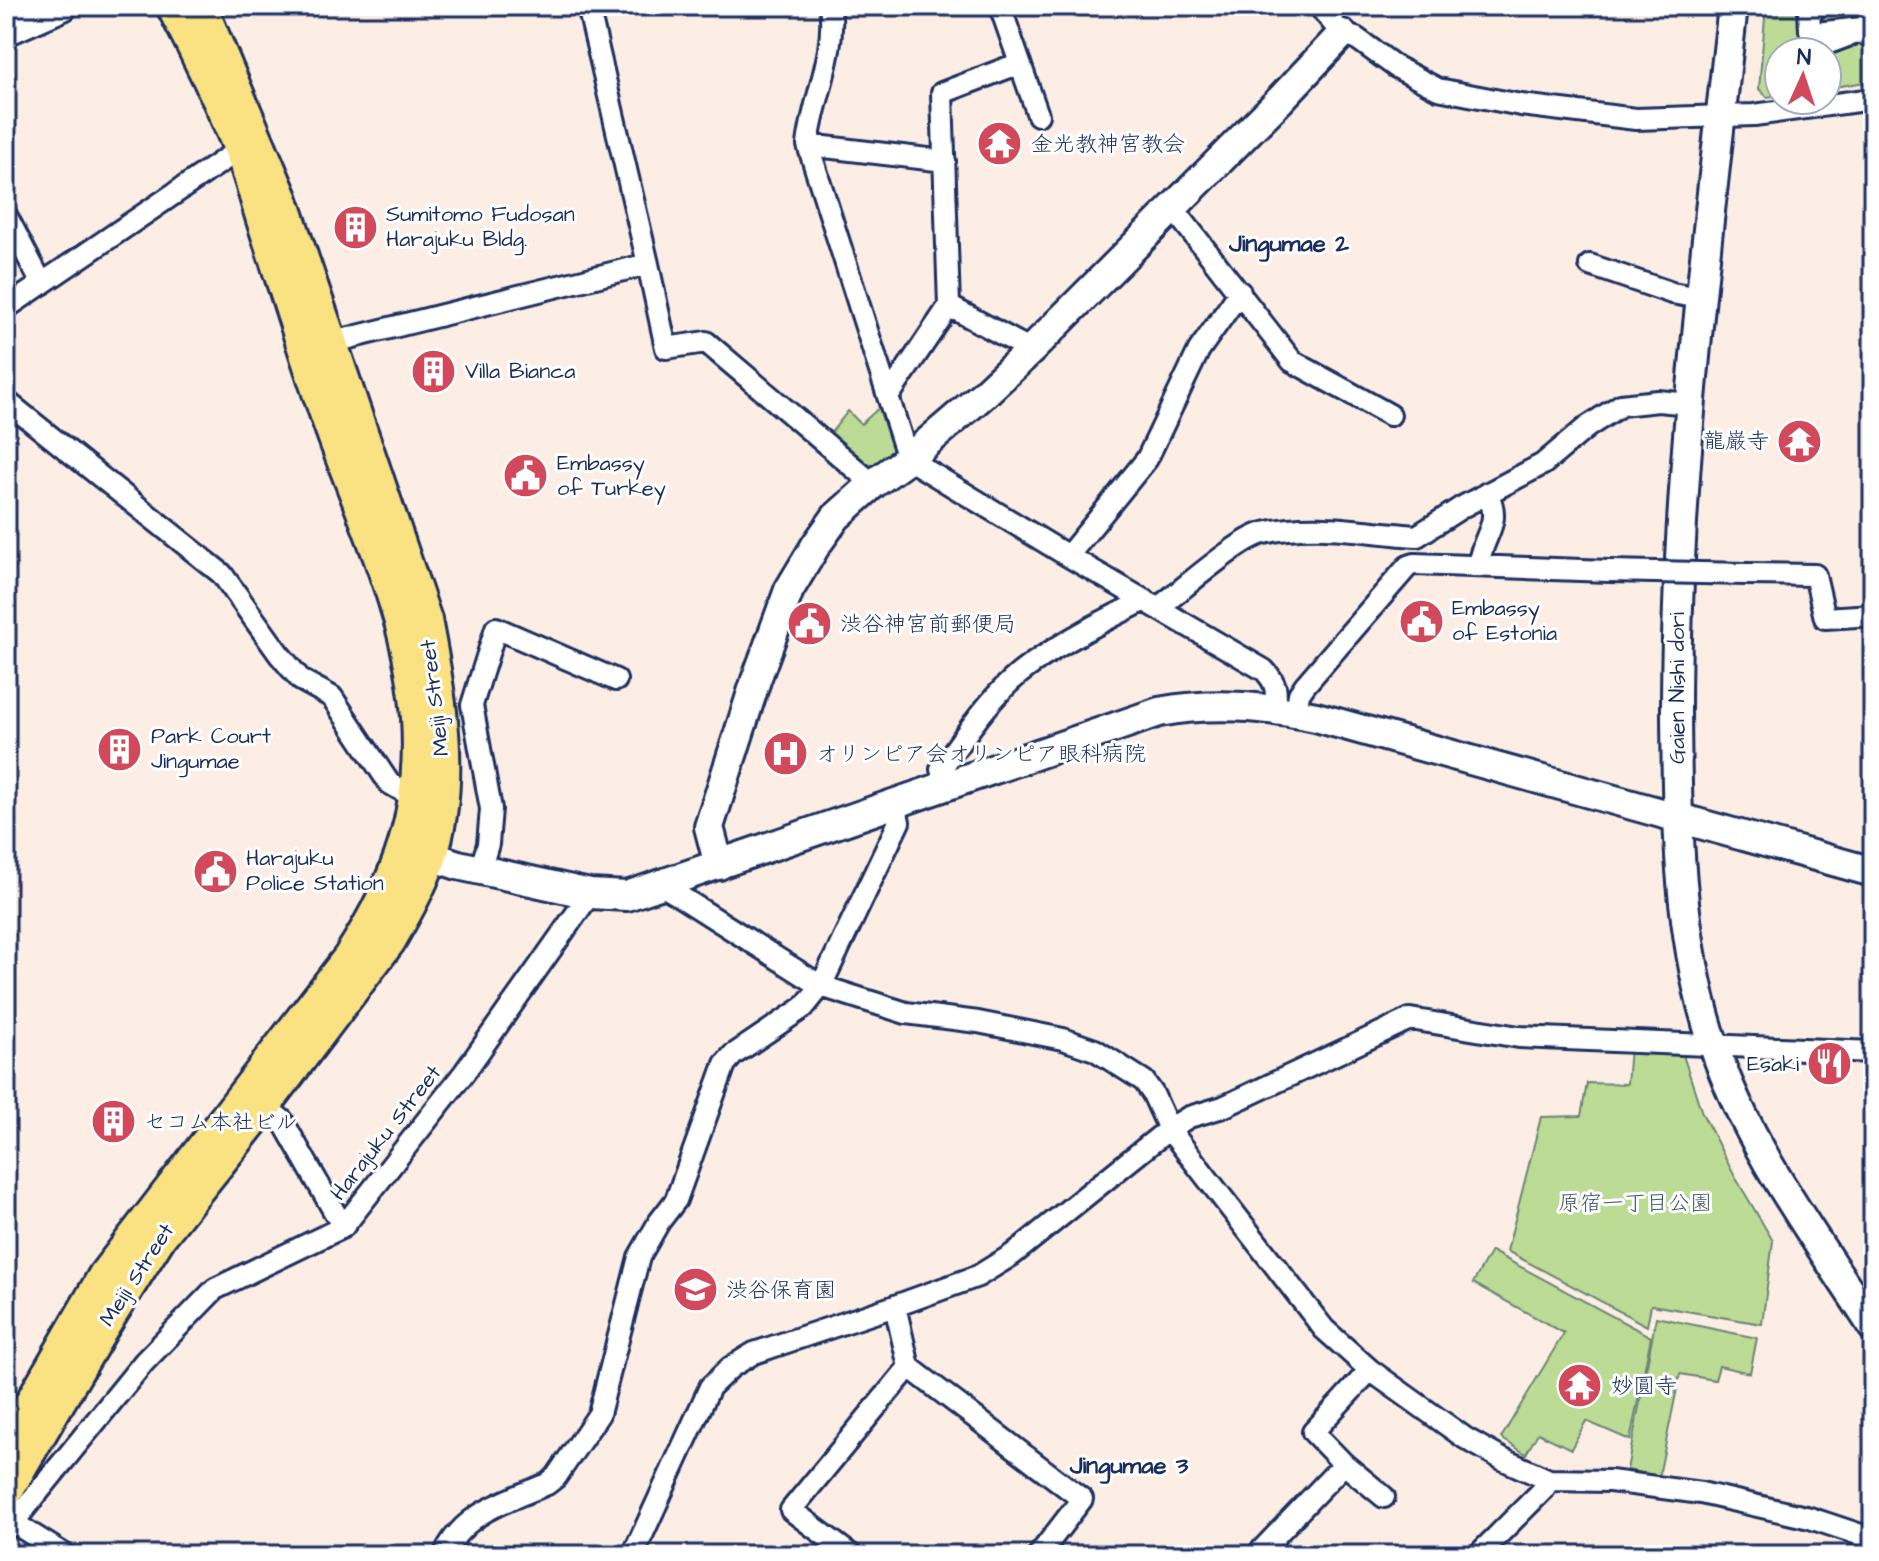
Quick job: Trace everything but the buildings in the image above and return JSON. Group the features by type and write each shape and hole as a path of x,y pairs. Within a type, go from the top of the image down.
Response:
{"main road":[{"name":"Meiji Street","path":"6,1447 105,1275 350,957 438,816 443,773 442,731 425,620 240,149 173,6"},
{"name":"Meiji Street","path":"6,1491 160,1236 264,1106 389,941 404,915 418,852 415,798 418,719 415,685 404,637 387,578 326,413 318,346 282,200 200,6"}],"street":[{"path":"6,31 63,6"},
{"path":"588,6 666,348 706,342 873,484"},
{"path":"830,6 827,53 814,103 808,145 908,459 1264,670 1275,680 1286,711"},
{"path":"1000,6 1038,115"},
{"path":"1319,6 1342,34 1356,38 1396,67 1438,89 1521,105 1636,119 1754,115 1873,99"},
{"name":"Gaien Nishi dori","path":"1733,6 1699,298 1681,518 1676,634 1679,819 1690,946 1714,1045 1729,1085 1781,1185 1873,1327"},
{"path":"1815,6 1815,9 1809,10 1810,30 1816,33 1870,28"},
{"path":"1870,6 1870,28"},
{"path":"1843,38 1870,28"},
{"path":"719,865 709,827 756,680 789,590 836,517 873,484 908,459 1031,350 1342,34"},
{"path":"888,397 949,306 942,93 1020,63"},
{"path":"808,145 945,161"},
{"path":"6,308 240,149"},
{"path":"1173,208 1292,361 1390,415"},
{"path":"6,215 42,284"},
{"path":"318,346 648,264"},
{"path":"1590,265 1672,293 1699,298"},
{"path":"1068,556 1147,459 1199,350 1240,292"},
{"path":"949,306 1031,350"},
{"path":"6,401 222,574 301,680 332,697 389,783 415,798"},
{"path":"945,785 941,769 971,724 1026,668 1094,625 1152,604 1245,541 1263,533 1365,529 1417,536 1487,493 1543,464 1587,427 1621,405 1658,401 1690,404"},
{"path":"1479,566 1479,557 1494,515 1487,493"},
{"path":"1286,711 1408,566 1414,564 1815,575 1825,618 1873,615"},
{"path":"480,871 488,844 491,809 472,705 496,628 616,680"},
{"path":"418,852 480,871 590,894 627,896 1159,712 1196,705 1286,711 1873,872"},
{"path":"444,1555 450,1543 474,1516 547,1484 556,1477 593,1425 604,1400 639,1257 676,1200 725,1064 733,1055 804,1007 821,986 899,822 895,804"},
{"path":"662,885 821,986 906,1013 978,1022 1063,1039 1095,1050 1144,1081 1169,1129 1324,1329 1370,1370 1465,1438 1502,1459 1549,1480 1610,1481 1701,1493 1810,1518 1873,1539"},
{"name":"Harajuku Street","path":"10,1521 144,1362 215,1289 343,1227 465,1072 590,894"},
{"path":"633,1555 710,1387 731,1367 754,1353 978,1276 1012,1255 1169,1129 1189,1117 1223,1107 1410,1019 1519,1037 1873,1052"},
{"path":"264,1106 282,1120 343,1227"},
{"path":"895,1306 909,1367 1082,1499 1039,1555"},
{"path":"851,1555 791,1510 909,1367"},
{"path":"1370,1370 1313,1432 1344,1464 1384,1497"},
{"path":"1257,1555 1344,1464"},
{"path":"1478,1555 1544,1489 1549,1480"},
{"path":"10,1521 65,1555"}],"green space":[{"path":"1766,6 1873,6 1873,81 1843,86 1843,36 1763,36"},
{"path":"1763,42 1763,93 1759,89"},
{"path":"880,407 900,455 874,474 830,434 848,411 861,424"},
{"path":"6,1039 17,1067 6,1084"},
{"name":"原宿一丁目公園","path":"1630,1047 1681,1049 1702,1113 1773,1241 1762,1324 1651,1305 1647,1326 1507,1251 1541,1117 1581,1116 1587,1083 1627,1084"},
{"path":"1491,1251 1651,1337 1630,1440 1586,1421 1571,1449 1538,1433 1526,1454 1501,1438 1564,1333 1473,1283"},
{"path":"1656,1317 1757,1338 1750,1373 1719,1366 1715,1380 1680,1374 1659,1476 1627,1470"}],"place":[{"name":"金光教神宮教会","path":"1000,144"},
{"name":"Sumitomo Fudosan Harajuku Bldg.","path":"355,227"},
{"name":"Villa Bianca","path":"434,371"},
{"name":"龍巌寺","path":"1800,441"},
{"name":"Embassy of Turkey","path":"526,476"},
{"name":"Embassy of Estonia","path":"1421,621"},
{"name":"渋谷神宮前郵便局","path":"809,624"},
{"name":"Park Court Jingumae","path":"120,749"},
{"name":"オリンピア会オリンピア眼科病院","path":"785,754"},
{"name":"Harajuku Police Station","path":"215,871"},
{"name":"Esaki","path":"1830,1064"},
{"name":"セコム本社ビル","path":"113,1122"},
{"name":"渋谷保育園","path":"695,1290"},
{"name":"妙圓寺","path":"1580,1386"}],"district":[{"name":"Jingumae 2","path":"1289,244"},
{"name":"Jingumae 3","path":"1129,1466"}]}
